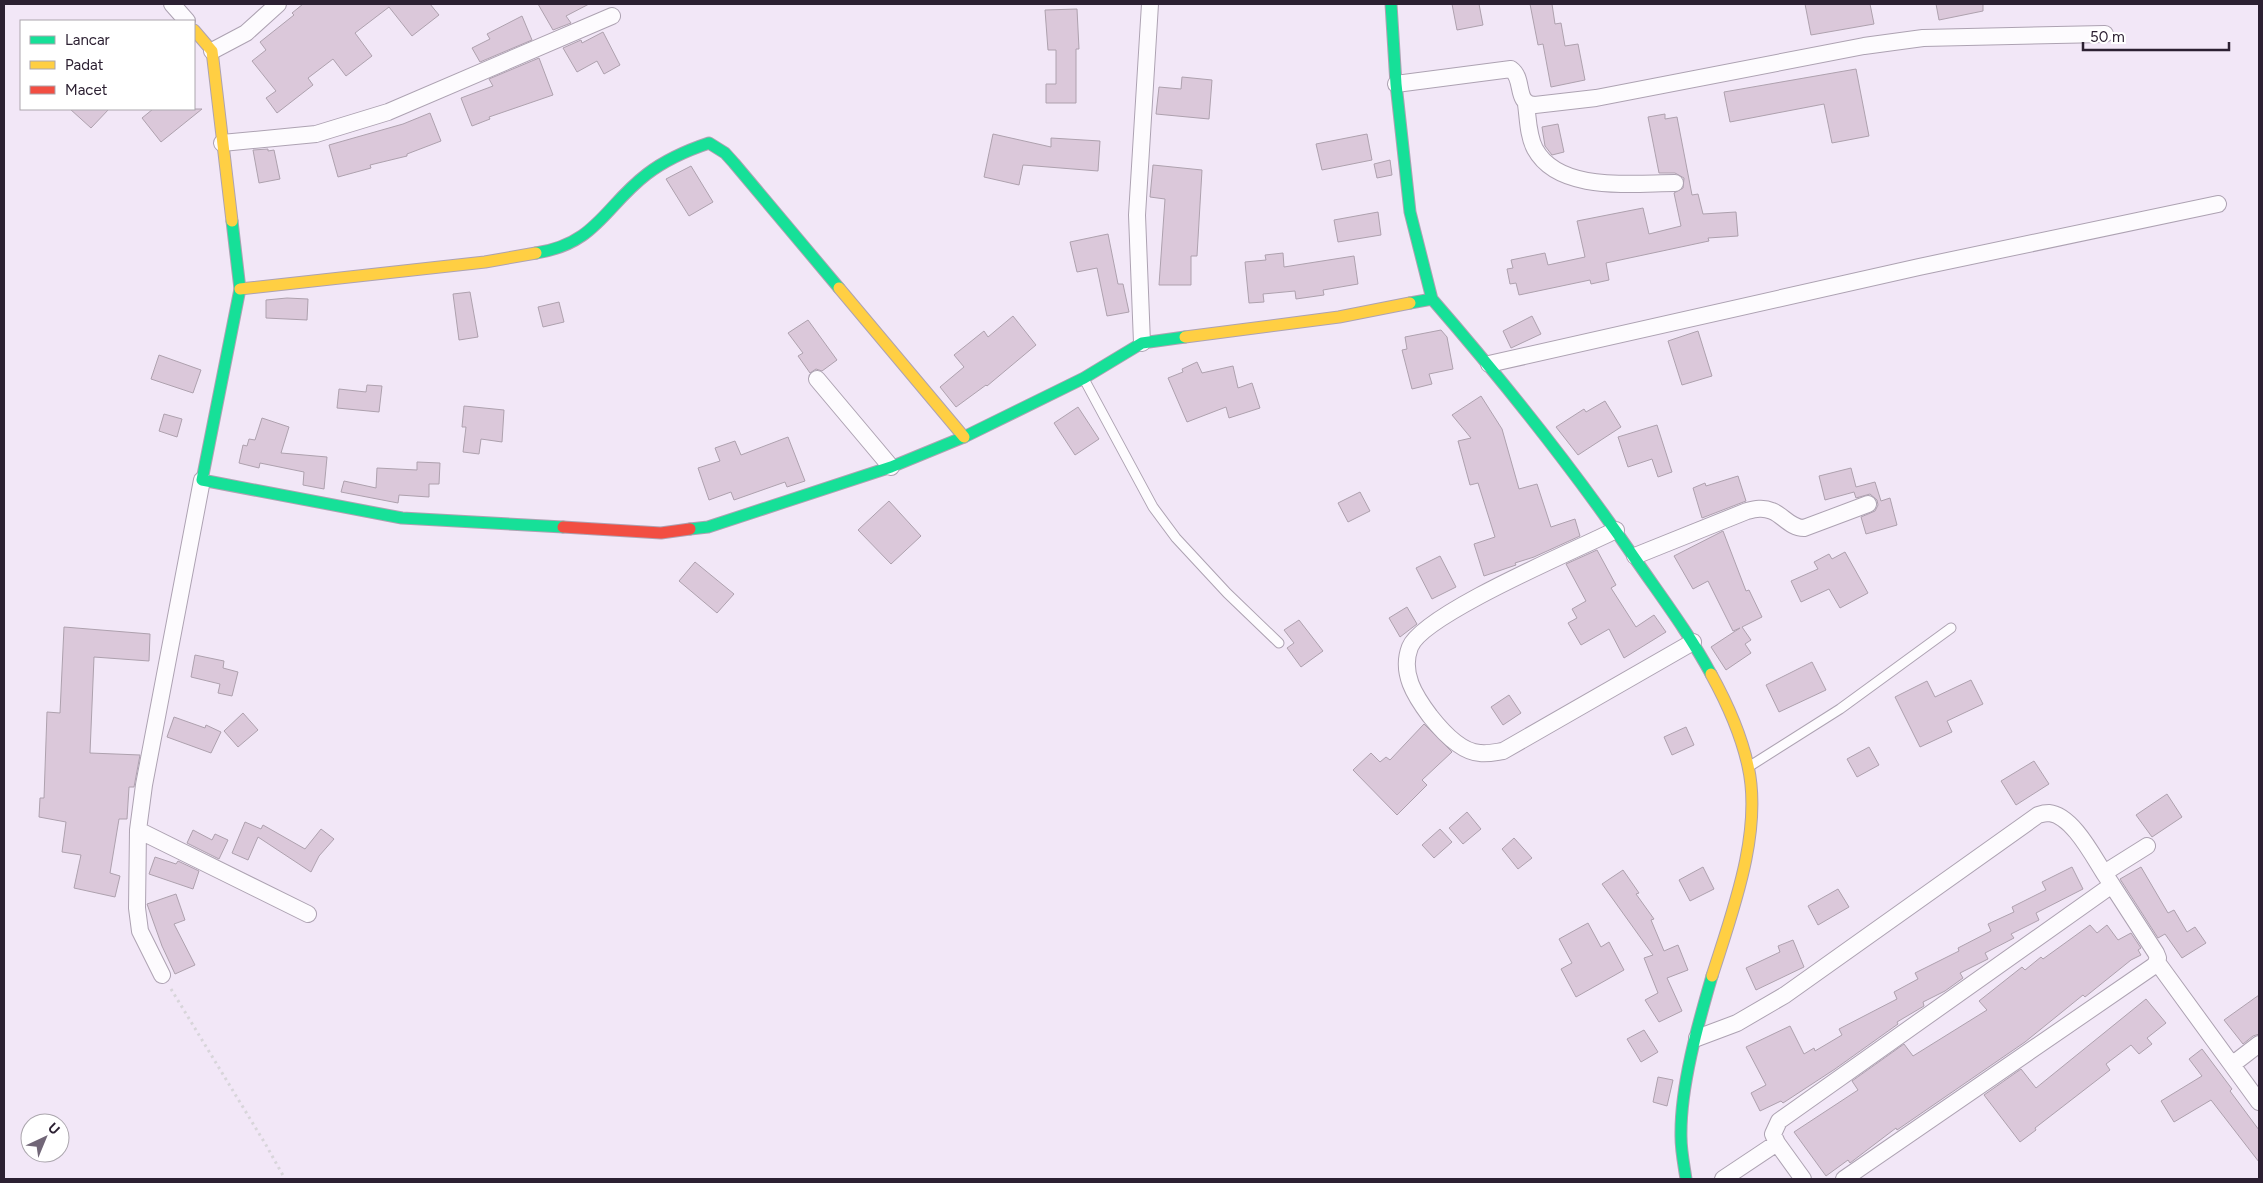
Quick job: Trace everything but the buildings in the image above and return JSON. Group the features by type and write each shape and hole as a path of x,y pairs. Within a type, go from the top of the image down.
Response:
{"street":[{"path":"172,4 186,20"},
{"path":"212,51 246,32 278,4"},
{"path":"1142,343 1137,215 1150,4"},
{"path":"1391,4 1396,84 1410,212 1432,299 1489,364 1550,441 1635,556 1711,671 1733,720 1748,767 1750,816 1746,855 1738,900 1713,972 1685,1080 1681,1132 1686,1179"},
{"path":"222,143 316,134 388,112 612,16"},
{"path":"162,975 140,931 136,908 138,830 144,785 240,289 212,51 195,31"},
{"path":"1526,104 1535,105 1596,98 1864,46 1923,38 2105,34"},
{"path":"1396,84 1511,69 1518,76 1535,148 1542,159 1553,168 1570,177 1602,184 1675,183"},
{"path":"240,289 485,262 557,250 584,236 647,174 694,148 709,143 725,153 734,163 964,437"},
{"path":"1489,364 1919,267 2218,204"},
{"path":"202,480 402,518 661,533 708,527 891,467 964,437 1084,378 1142,343 1339,317 1432,299"},
{"path":"817,379 891,467"},
{"path":"1635,556 1747,511 1762,508 1772,511 1794,526 1804,528 1868,504"},
{"path":"1616,530 1481,595 1424,630 1411,645 1406,663 1409,682 1422,705 1442,730 1463,747 1479,754 1503,751 1693,642"},
{"path":"1697,1038 1737,1024 1785,995 2038,815 2050,813 2060,816 2071,824 2156,953 2157,962 2259,1102"},
{"path":"138,830 308,914"},
{"path":"1803,1179 1777,1143 1773,1134 1779,1121 2108,879 2147,846"},
{"path":"1844,1179 2150,969 2157,962"},
{"path":"2233,1064 2259,1044"},
{"path":"1723,1179 1777,1143"}],"lane":[{"path":"1084,378 1153,508 1176,538 1227,593 1279,643"},
{"path":"1748,767 1840,709 1951,628"}],"path":[{"path":"162,975 266,1144 285,1179"}],"traffic: fast":[{"path":"1391,4 1396,84 1410,212 1432,299 1410,303"},
{"path":"536,253 573,241 598,222 647,174 676,156 709,143 725,153 734,163 839,288"},
{"path":"232,221 240,289 202,480 402,518 563,527"},
{"path":"1432,299 1513,395 1590,495 1676,617 1711,674"},
{"path":"690,529 708,527 891,467 964,437 1084,378 1142,343 1185,337"},
{"path":"1686,1179 1681,1142 1683,1098 1696,1035 1712,976"}],"traffic: slow":[{"path":"195,31 212,51 232,221"},
{"path":"240,289 485,262 536,253"},
{"path":"839,288 964,437"},
{"path":"1185,337 1339,317 1410,303"},
{"path":"1711,674 1728,707 1742,742 1752,791 1752,818 1743,872 1712,976"}],"traffic: jam":[{"path":"563,527 661,533 690,529"}]}
